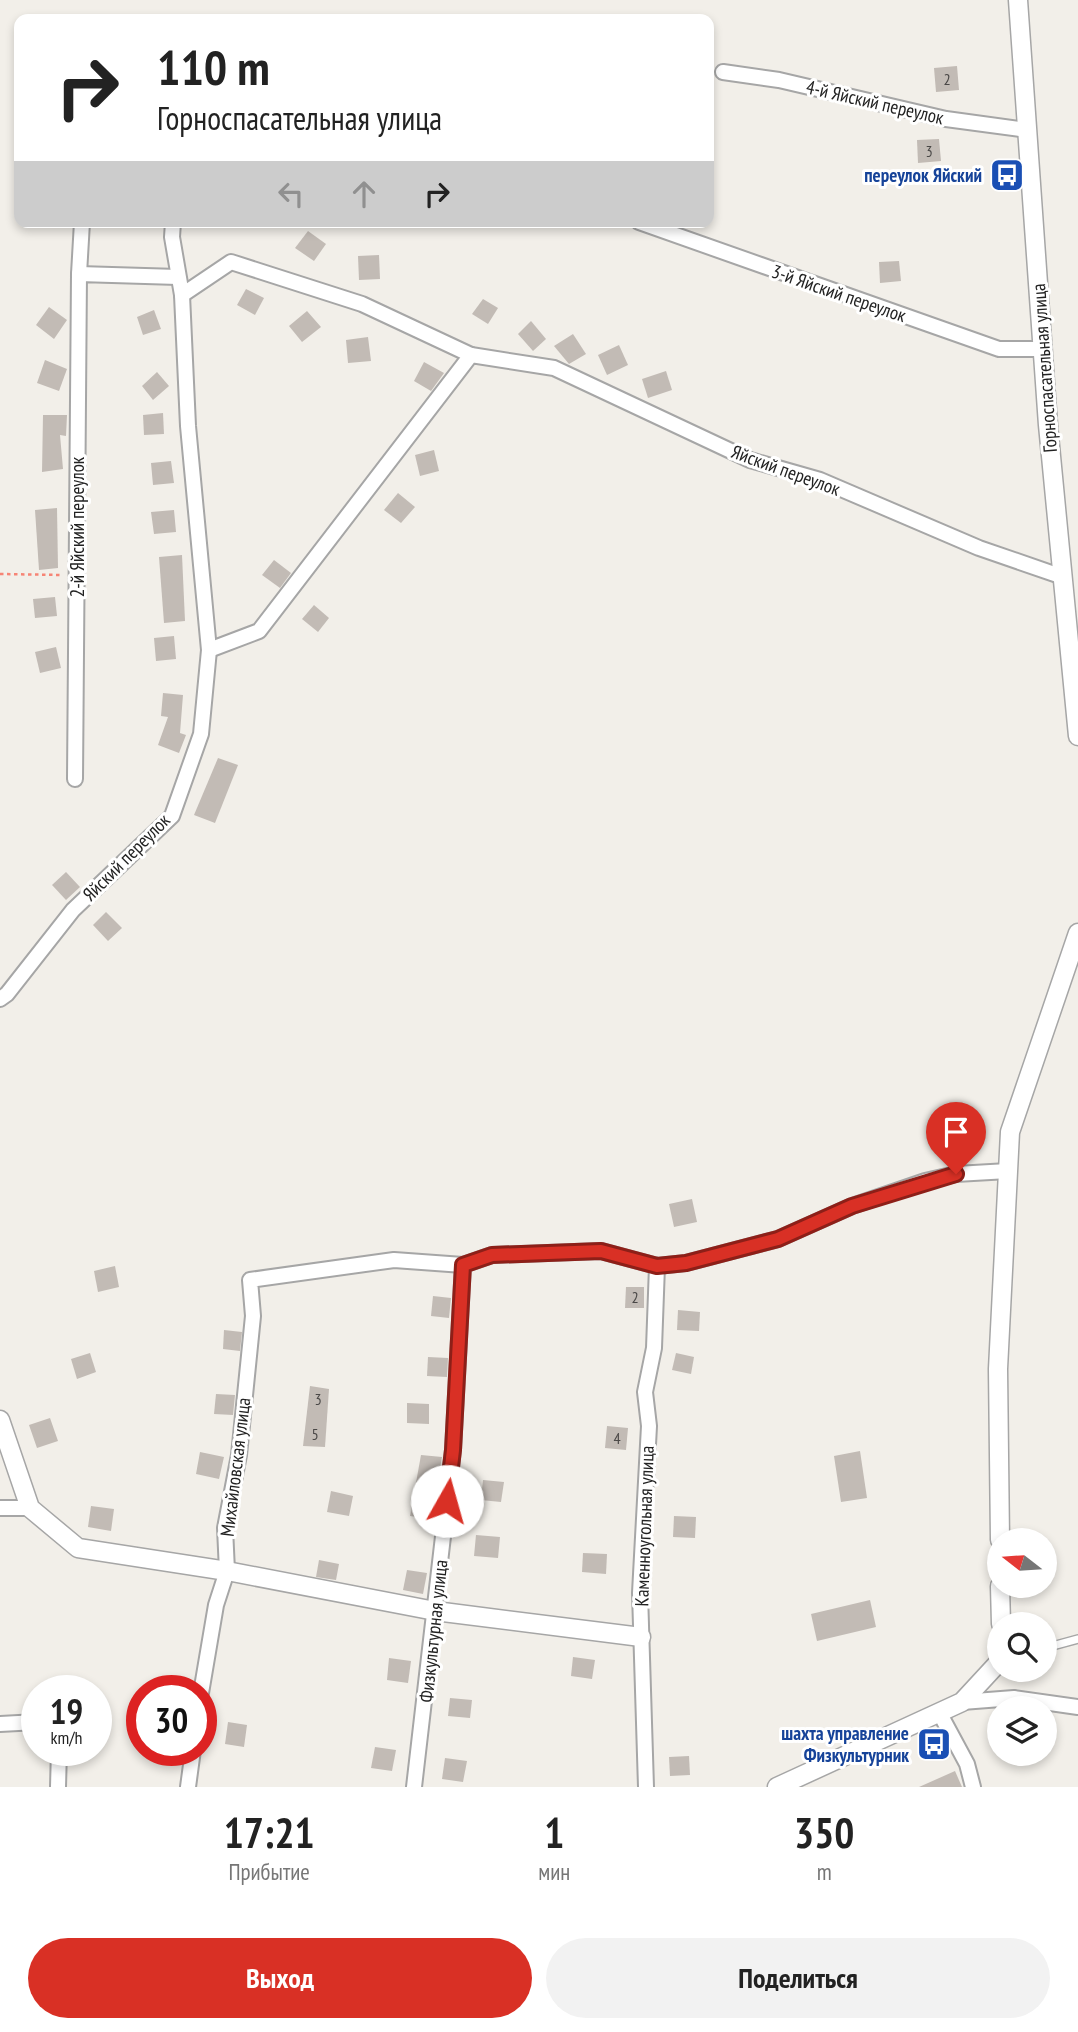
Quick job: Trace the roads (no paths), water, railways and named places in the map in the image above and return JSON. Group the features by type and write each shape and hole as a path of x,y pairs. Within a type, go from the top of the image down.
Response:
{"street":[{"name":"Горноспасательная улица","path":"1018,0 1042,349 1078,736"},
{"name":"4-й Яйский переулок","path":"723,72 779,80 946,119 1027,130"},
{"name":"2-й Яйский переулок","path":"75,779 82,228"},
{"path":"79,274 178,277 174,228"},
{"name":"3-й Яйский переулок","path":"656,228 999,349 1042,349"},
{"name":"Яйский переулок","path":"182,295 231,261 362,304 471,355 554,368 750,460 820,480 979,548 1063,577"},
{"name":"Яйский переулок","path":"0,999 7,995 73,910 172,816 201,734 209,650 188,426 182,295 178,277"},
{"path":"209,650 259,631 471,355"},
{"path":"1000,1528 999,1369 1010,1132 1078,933"},
{"path":"463,1265 492,1255 601,1251 657,1266 686,1263 778,1239 852,1206 925,1181 956,1174 1008,1171"},
{"name":"Михайловская улица","path":"204,1675 216,1605 227,1571 225,1528 239,1455 253,1316 250,1280 394,1260 463,1265"},
{"name":"Физкультурная улица","path":"414,1787 453,1450 463,1265"},
{"name":"Каменноугольная улица","path":"646,1787 640,1592 649,1426 645,1392 654,1348 657,1266"},
{"path":"0,1420 30,1508 78,1548 227,1571 435,1611 641,1637"},
{"path":"0,1508 30,1508"},
{"path":"962,1702 987,1675"},
{"path":"777,1787 962,1702 1014,1698 1078,1707"},
{"path":"939,1712 967,1764 972,1787"},
{"path":"0,1724 21,1723"},
{"path":"58,1787 59,1766"},
{"path":"188,1787 191,1766"}],"lane":[{"path":"1057,1645 1078,1639"}],"place":[{"name":"переулок Яйский","path":"1007,175"},
{"name":"шахта управление Физкультурник","path":"934,1744"}]}
